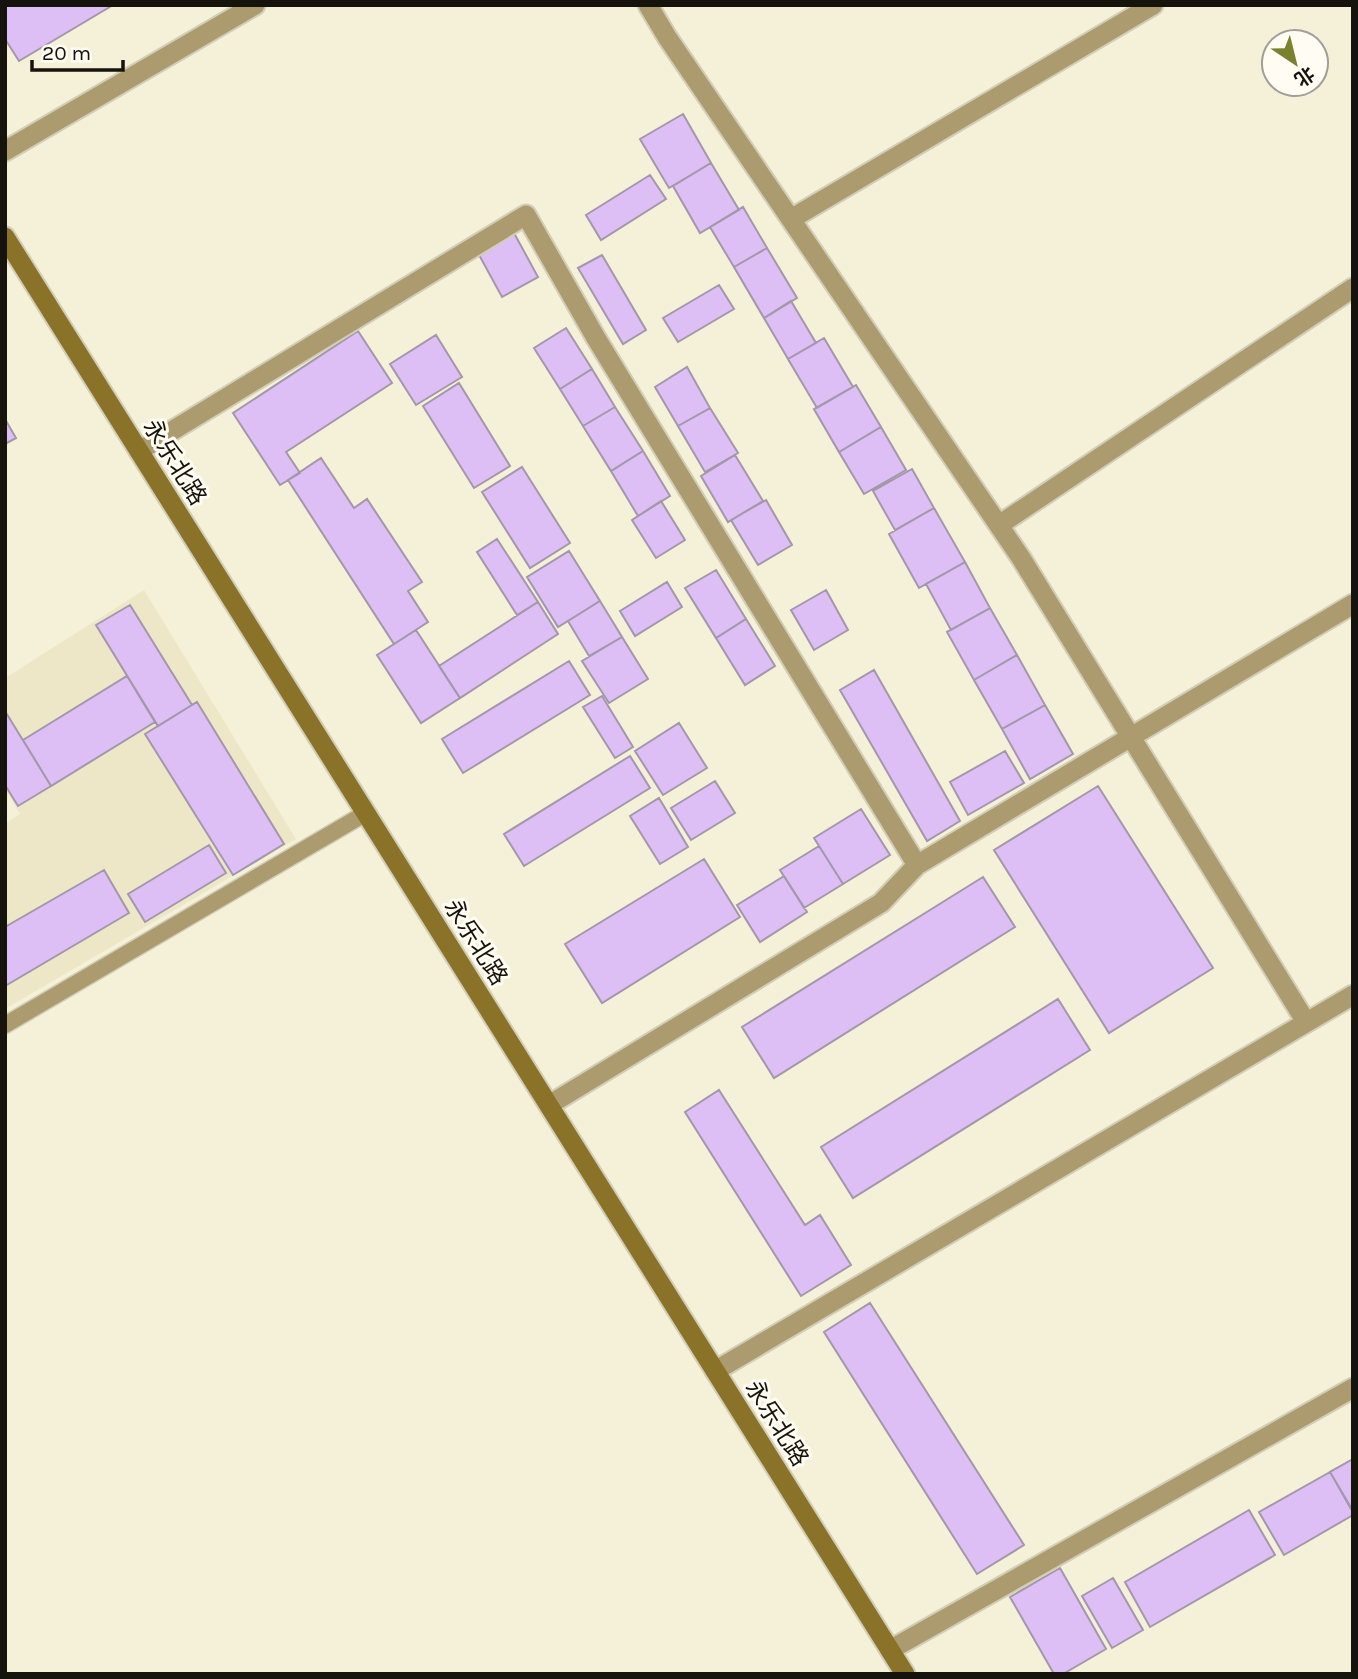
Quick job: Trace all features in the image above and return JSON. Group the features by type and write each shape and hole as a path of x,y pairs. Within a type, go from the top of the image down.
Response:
{"main road":[{"name":"永乐北路","path":"5,237 905,1674"}],"street":[{"path":"5,151 255,5"},
{"path":"648,5 667,37 999,525 1306,1023"},
{"path":"791,219 1153,5"},
{"path":"139,451 526,215 596,338 917,865"},
{"path":"999,525 1353,288"},
{"path":"549,1105 881,903 917,865 1353,604"},
{"path":"715,1371 1353,995"},
{"path":"890,1650 1353,1388"}],"lane":[{"path":"5,1025 366,813"}],"shaded area":[{"path":"144,590 296,839 5,1009 5,824 20,814 5,789 5,678"}],"building":[{"path":"5,5 113,5 19,61 5,39"},
{"path":"683,114 711,163 669,188 640,139"},
{"path":"711,163 739,210 700,233 673,186"},
{"path":"650,175 666,199 601,240 586,215"},
{"path":"743,207 767,248 734,267 710,227"},
{"path":"514,233 538,277 502,297 478,253"},
{"path":"767,248 797,298 764,318 734,267"},
{"path":"602,255 646,330 623,344 578,268"},
{"path":"719,285 734,309 678,342 663,318"},
{"path":"791,301 816,343 788,359 764,318"},
{"path":"566,328 592,369 560,389 534,348"},
{"path":"358,331 392,383 286,452 300,473 280,485 233,413"},
{"path":"436,335 462,377 416,405 390,364"},
{"path":"824,338 853,387 817,408 788,359"},
{"path":"687,367 710,408 678,426 655,387"},
{"path":"592,369 615,407 583,426 560,389"},
{"path":"459,383 510,466 474,488 423,406"},
{"path":"856,385 881,427 839,452 814,409"},
{"path":"615,407 643,451 611,471 583,426"},
{"path":"710,408 738,453 705,472 678,426"},
{"path":"5,419 16,438 5,444"},
{"path":"881,427 906,470 864,494 839,452"},
{"path":"643,451 670,496 638,516 611,471"},
{"path":"735,455 763,501 728,522 701,476"},
{"path":"321,458 354,508 367,499 422,582 408,591 428,622 394,644 288,480"},
{"path":"522,467 570,543 530,568 482,492"},
{"path":"912,469 934,508 895,530 873,491"},
{"path":"766,500 792,545 758,565 731,520"},
{"path":"661,501 685,540 656,558 632,520"},
{"path":"934,508 965,562 919,588 889,534"},
{"path":"497,539 538,602 517,615 477,552"},
{"path":"569,551 600,601 558,627 527,577"},
{"path":"965,562 990,608 951,630 926,584"},
{"path":"716,570 746,619 716,638 685,588"},
{"path":"667,582 682,607 635,636 620,611"},
{"path":"826,590 848,630 814,650 791,610"},
{"path":"600,601 622,637 589,656 568,621"},
{"path":"538,602 558,634 460,698 439,666"},
{"path":"130,605 192,705 158,726 96,625"},
{"path":"990,608 1017,655 974,680 947,632"},
{"path":"746,619 775,666 745,685 716,638"},
{"path":"416,630 460,698 421,723 377,655"},
{"path":"622,637 648,679 609,703 582,661"},
{"path":"1017,655 1045,705 1002,729 974,680"},
{"path":"569,661 590,695 463,773 442,739"},
{"path":"874,670 960,821 927,841 840,690"},
{"path":"127,676 155,722 51,786 23,740"},
{"path":"602,696 633,747 615,758 583,707"},
{"path":"197,702 284,844 233,875 145,734"},
{"path":"1045,705 1073,754 1030,779 1002,729"},
{"path":"5,711 51,786 18,806 5,785"},
{"path":"679,723 707,768 663,795 635,751"},
{"path":"1005,751 1024,783 968,815 950,782"},
{"path":"630,756 650,788 524,866 504,834"},
{"path":"715,781 735,813 691,840 671,808"},
{"path":"1098,786 1213,968 1109,1033 994,850"},
{"path":"659,798 688,847 660,864 630,816"},
{"path":"861,809 890,855 843,884 814,838"},
{"path":"209,845 226,873 145,922 128,894"},
{"path":"819,846 843,884 804,908 780,870"},
{"path":"704,859 740,917 602,1003 565,944"},
{"path":"104,870 129,913 5,986 5,927"},
{"path":"784,876 807,912 760,942 737,905"},
{"path":"983,877 1015,927 774,1078 742,1027"},
{"path":"1058,999 1090,1050 853,1198 821,1147"},
{"path":"719,1090 805,1225 820,1215 851,1265 801,1296 685,1112"},
{"path":"870,1303 1024,1545 977,1574 824,1332"},
{"path":"1353,1459 1353,1508 1351,1509 1330,1472"},
{"path":"1330,1472 1353,1515 1284,1555 1259,1512"},
{"path":"1249,1510 1275,1555 1150,1627 1125,1582"},
{"path":"1060,1568 1106,1649 1063,1674 1054,1674 1010,1597"},
{"path":"1113,1578 1143,1630 1112,1648 1082,1596"}]}
